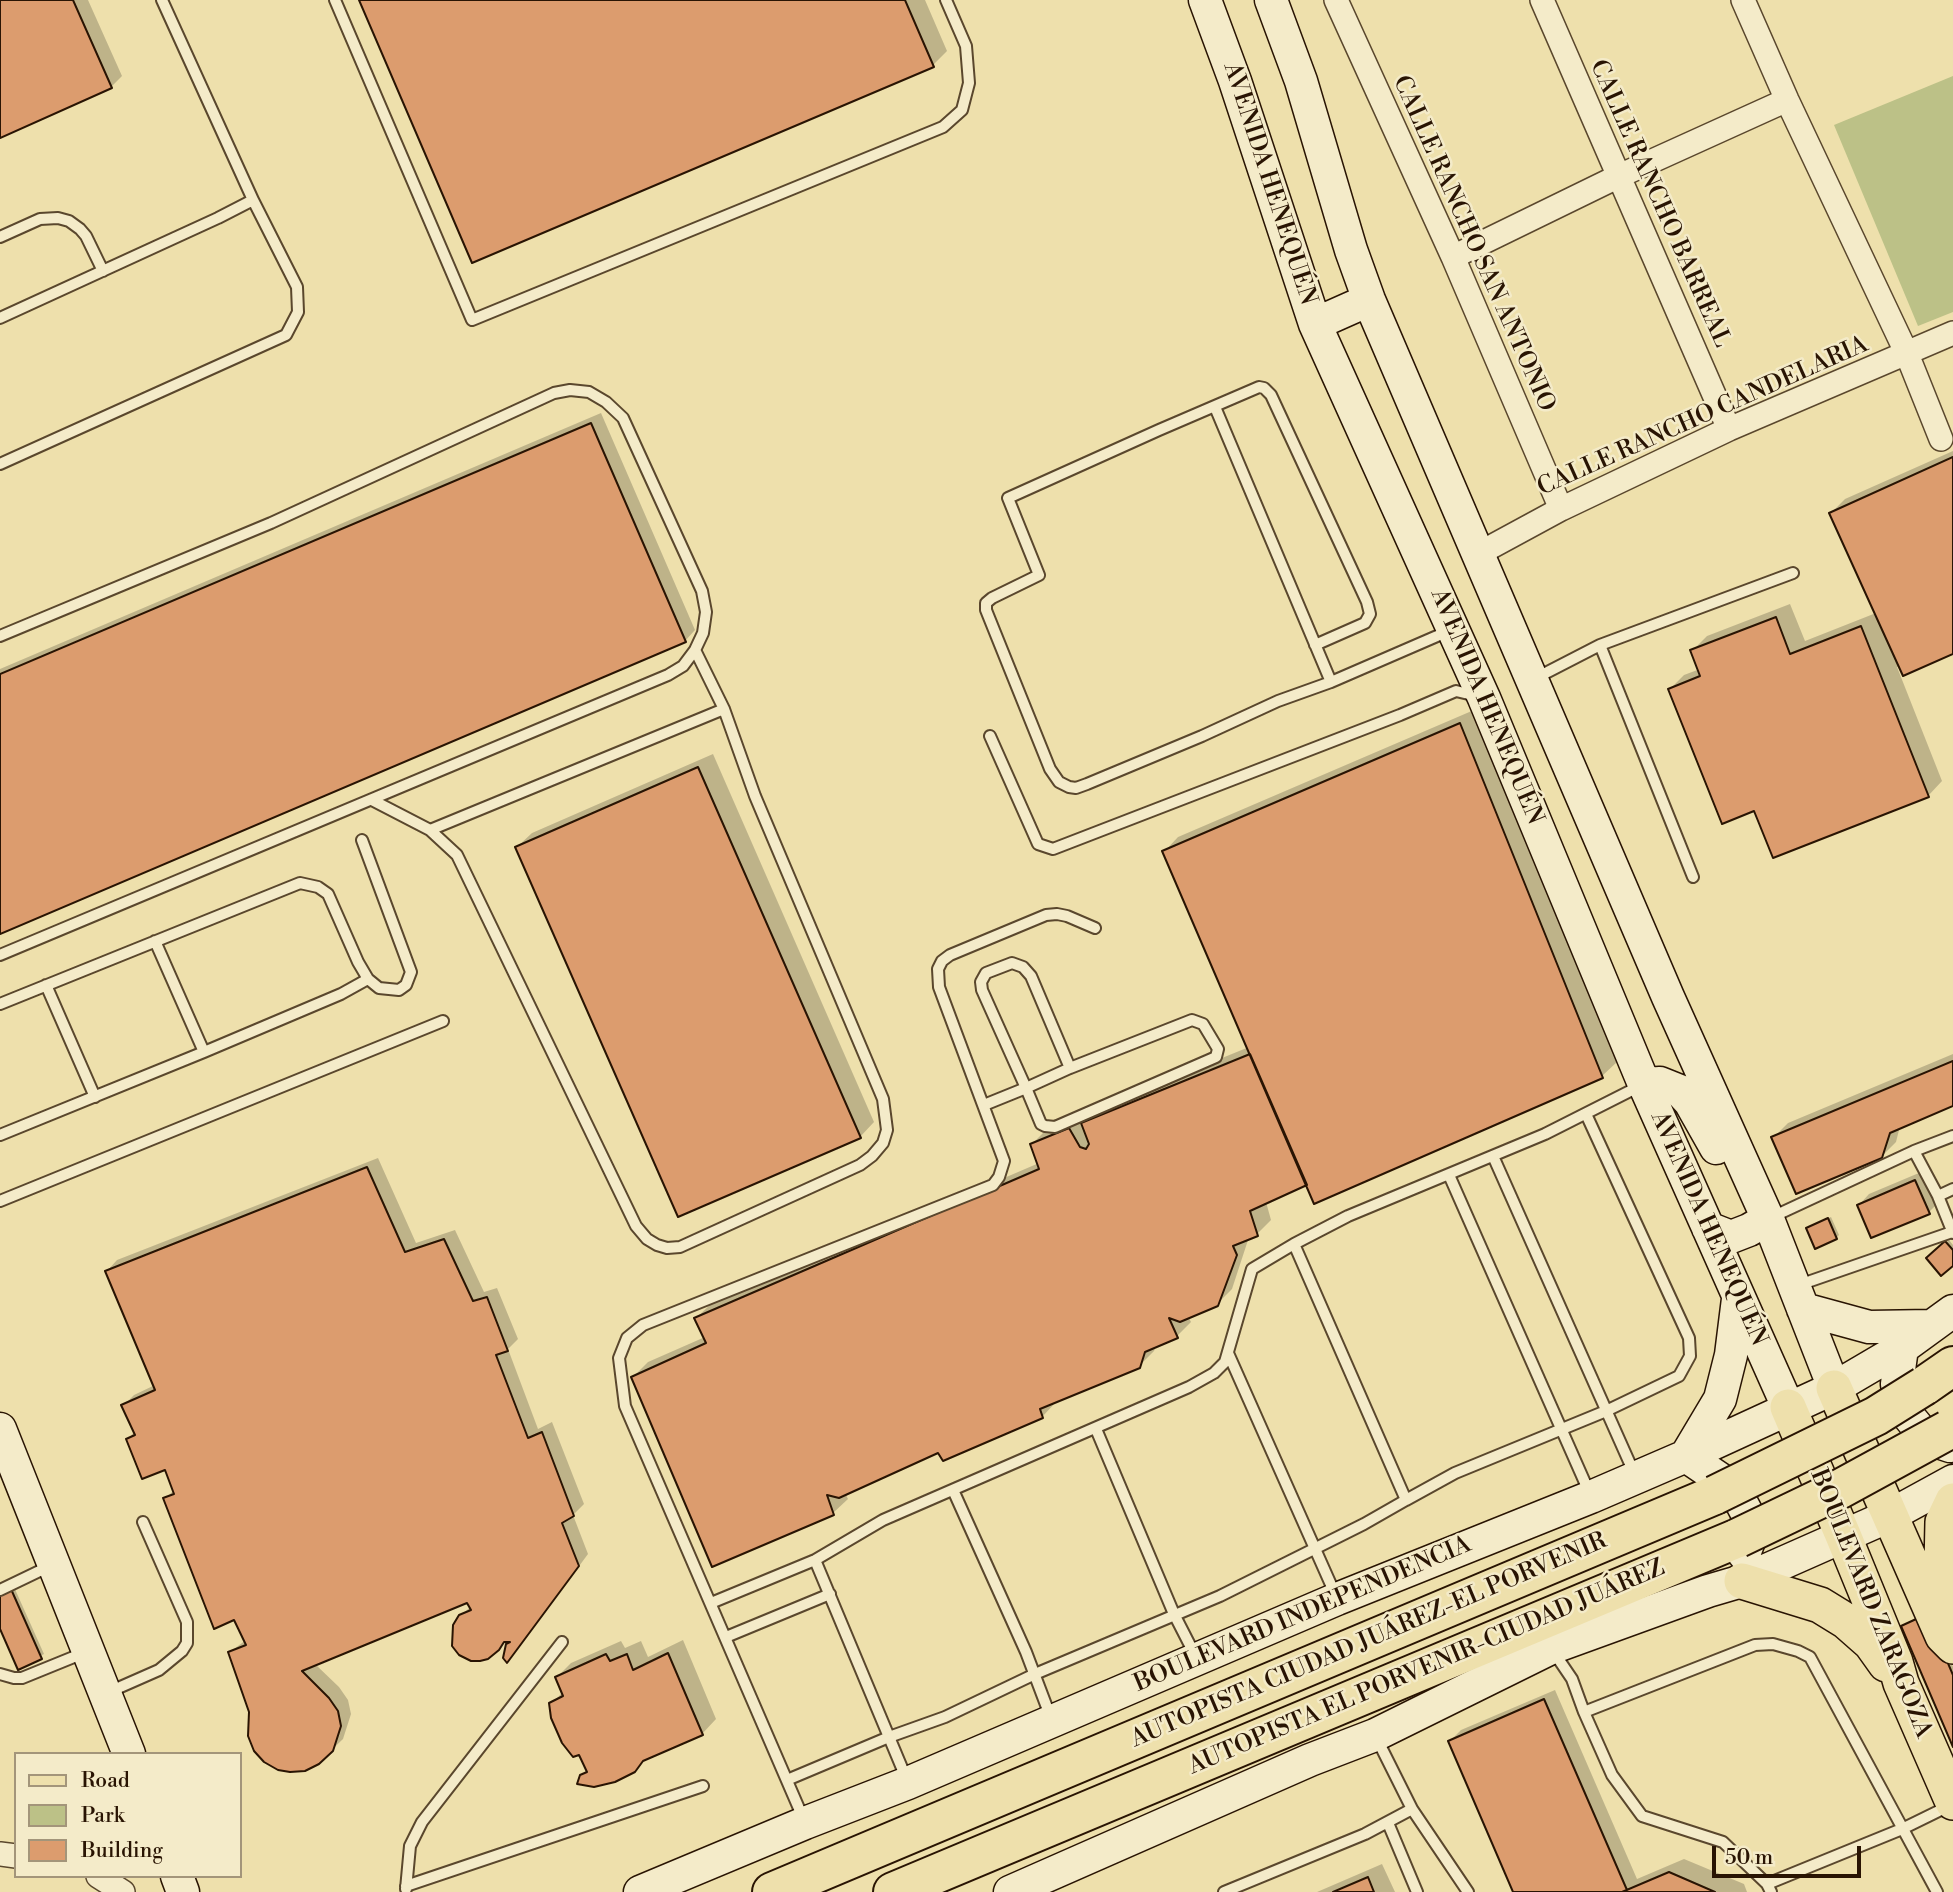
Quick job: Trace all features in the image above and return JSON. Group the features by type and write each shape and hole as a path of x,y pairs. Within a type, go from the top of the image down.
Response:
{"highway":[{"name":"AUTOPISTA CIUDAD JUÁREZ-EL PORVENIR","path":"772,1892 1715,1495 1876,1416 1953,1366"},
{"name":"AUTOPISTA EL PORVENIR-CIUDAD JUÁREZ","path":"892,1892 1738,1538 1840,1489 1953,1426"}],"main road":[{"name":"AVENIDA HENEQUÉN","path":"1205,0 1235,81 1315,324 1484,698 1644,1084 1788,1407"},
{"path":"1271,0 1301,81 1351,250 1369,300 1668,997 1768,1219 1834,1388"},
{"path":"1315,324 1369,300"},
{"path":"1484,698 1533,679"},
{"path":"1644,1084 1660,1083 1679,1091 1689,1102 1726,1162 1751,1183"},
{"path":"1708,1228 1731,1237 1768,1219"},
{"path":"1799,1297 1869,1327 1942,1319"},
{"path":"1708,1591 1737,1568 1749,1541 1750,1519 1741,1500 1720,1479 1686,1456 1720,1399 1731,1355 1738,1299"},
{"name":"BOULEVARD INDEPENDENCIA","path":"640,1892 908,1783 1196,1658 1686,1456 1834,1388 1902,1348 1942,1319"},
{"path":"1902,1348 1897,1384 1899,1398 1906,1413 1920,1430 1935,1441 1953,1446"},
{"name":"BOULEVARD ZARAGOZA","path":"1834,1388 1943,1636 1953,1645"},
{"name":"BOULEVARD ZARAGOZA","path":"1788,1407 1953,1803"},
{"path":"4,1449 54,1563 128,1752"},
{"path":"1010,1892 1310,1760 1375,1735 1551,1648 1742,1581 1889,1516 1953,1481"},
{"path":"1953,1502 1943,1522 1941,1566 1945,1608 1953,1645"},
{"path":"1742,1581 1819,1605 1846,1621 1871,1643 1901,1683"}],"street":[{"name":"CALLE RANCHO SAN ANTONIO","path":"1336,0 1453,257 1561,509"},
{"name":"CALLE RANCHO BARREAL","path":"1542,0 1729,429"},
{"path":"1743,0 1787,100 1907,354 1941,439"},
{"path":"1453,257 1618,177 1787,100"},
{"name":"CALLE RANCHO CANDELARIA","path":"1478,554 1561,509 1729,429 1953,333"},
{"path":"101,1878 123,1892"}],"lane":[{"path":"0,464 286,335 298,312 297,288 253,200 162,0"},
{"path":"335,0 472,320 943,127 962,110 969,83 966,46 946,0"},
{"path":"0,318 253,200"},
{"path":"0,237 40,219 69,221 86,236 103,271"},
{"path":"1315,645 1365,624 1370,614 1367,602 1268,390 1259,387 1008,498 1039,575 992,597 986,603 986,610 1050,769 1059,782 1076,788 1278,701 1331,682 1453,630"},
{"path":"0,636 271,523 554,393 570,390 589,392 606,402 623,418 702,590 706,612 703,633 695,650 683,666 668,675 0,955"},
{"path":"1214,407 1331,682"},
{"path":"1533,679 1600,645 1793,573"},
{"path":"1600,645 1693,877"},
{"path":"372,800 430,830 457,855 636,1226 657,1245 667,1248 680,1247 860,1165 883,1143 887,1130 883,1099 755,796 724,709 695,650"},
{"path":"990,736 1038,844 1053,849 1456,691 1484,698"},
{"path":"430,830 724,709"},
{"path":"0,1004 292,885 310,884 328,894 368,979 379,988 399,990 406,985 411,972 362,840"},
{"path":"805,1823 625,1406 619,1358 627,1338 643,1325 993,1185 999,1177 1004,1161 939,987 938,969 942,961 950,955 1046,915 1067,916 1095,928"},
{"path":"155,941 204,1052"},
{"path":"984,1105 1026,1088 1070,1068 1192,1020 1203,1024 1218,1045 1216,1057 1055,1127 1041,1124 1026,1088 982,990 981,982 986,973 1012,963 1023,967 1031,976 1070,1068"},
{"path":"0,1135 341,994 368,979"},
{"path":"46,985 95,1097"},
{"path":"0,1201 443,1021"},
{"path":"711,1603 816,1560 883,1520 1178,1393 1214,1373 1225,1362 1252,1269 1348,1216 1493,1156 1586,1114 1644,1084"},
{"path":"787,1780 889,1737 945,1717 1035,1674 1220,1596 1364,1524 1455,1473 1606,1411 1679,1376 1690,1356 1689,1338 1586,1114"},
{"path":"1768,1219 1914,1151 1953,1136"},
{"path":"1799,1297 1953,1232 1938,1196 1914,1151"},
{"path":"1493,1156 1637,1477"},
{"path":"1449,1175 1591,1497"},
{"path":"1938,1196 1953,1189"},
{"path":"1294,1244 1406,1500"},
{"path":"1228,1353 1337,1599"},
{"path":"1096,1429 1174,1614 1196,1658"},
{"path":"953,1490 1035,1674 1052,1721"},
{"path":"105,1693 159,1670 182,1651 187,1643 187,1622 143,1522"},
{"path":"816,1560 908,1783"},
{"path":"0,1590 54,1563"},
{"path":"726,1637 830,1594"},
{"path":"562,1642 422,1822 410,1846 406,1889 703,1786"},
{"path":"1584,1713 1755,1646 1773,1644 1788,1647 1810,1657 1937,1892"},
{"path":"1551,1648 1572,1679 1612,1775 1642,1816 1723,1842 1769,1888 1902,1829 1953,1803"},
{"path":"0,1674 22,1678 88,1652"},
{"path":"1375,1735 1412,1809 1468,1892"},
{"path":"1224,1892 1388,1824 1412,1809"},
{"path":"1388,1824 1417,1892"}],"green space":[{"path":"1953,76 1953,312 1918,326 1834,125"}],"building":[{"path":"0,0 73,0 112,88 0,138"},
{"path":"359,0 905,0 934,67 472,263"},
{"path":"591,423 686,642 0,934 0,674"},
{"path":"1953,457 1953,654 1903,676 1829,513"},
{"path":"1776,617 1790,654 1861,626 1929,797 1773,858 1754,811 1722,824 1668,689 1700,676 1690,650"},
{"path":"1460,723 1603,1078 1314,1204 1162,851"},
{"path":"698,767 861,1138 678,1217 515,847"},
{"path":"1250,1054 1307,1185 1250,1211 1258,1236 1233,1246 1237,1255 1218,1306 1180,1322 1169,1318 1178,1338 1145,1352 1140,1368 1040,1409 1043,1418 943,1461 938,1453 839,1498 827,1495 834,1515 712,1567 631,1377 706,1343 694,1318 1039,1169 1030,1144 1069,1128 1080,1147 1086,1149 1089,1144 1081,1123"},
{"path":"1953,1061 1953,1106 1890,1133 1882,1158 1796,1194 1771,1137"},
{"path":"367,1167 405,1252 444,1239 473,1301 487,1297 508,1351 496,1355 528,1438 542,1432 574,1516 562,1523 579,1566 507,1663 503,1658 506,1644 510,1642 504,1642 488,1659 480,1661 471,1661 459,1655 452,1646 453,1625 459,1615 471,1610 467,1603 302,1671 329,1698 338,1711 341,1726 333,1751 319,1764 305,1771 290,1772 278,1770 264,1762 254,1751 248,1736 249,1712 228,1652 246,1645 234,1620 214,1629 163,1498 174,1494 165,1470 142,1479 126,1439 135,1435 121,1405 155,1390 105,1271"},
{"path":"1915,1180 1930,1214 1871,1238 1857,1205"},
{"path":"1828,1218 1837,1239 1815,1249 1806,1228"},
{"path":"1945,1241 1953,1250 1953,1266 1941,1276 1926,1258"},
{"path":"11,1589 42,1659 18,1670 0,1629 0,1594"},
{"path":"1927,1614 1953,1675 1953,1747 1901,1626"},
{"path":"668,1653 703,1735 643,1761 635,1772 615,1782 594,1787 577,1784 580,1775 587,1772 579,1755 573,1757 562,1743 551,1718 549,1703 563,1696 555,1677 606,1654 610,1661 627,1654 633,1670"},
{"path":"1544,1699 1627,1890 1513,1892 1448,1741"},
{"path":"1669,1872 1715,1892 1622,1892"},
{"path":"1368,1877 1374,1892 1333,1892"}]}
